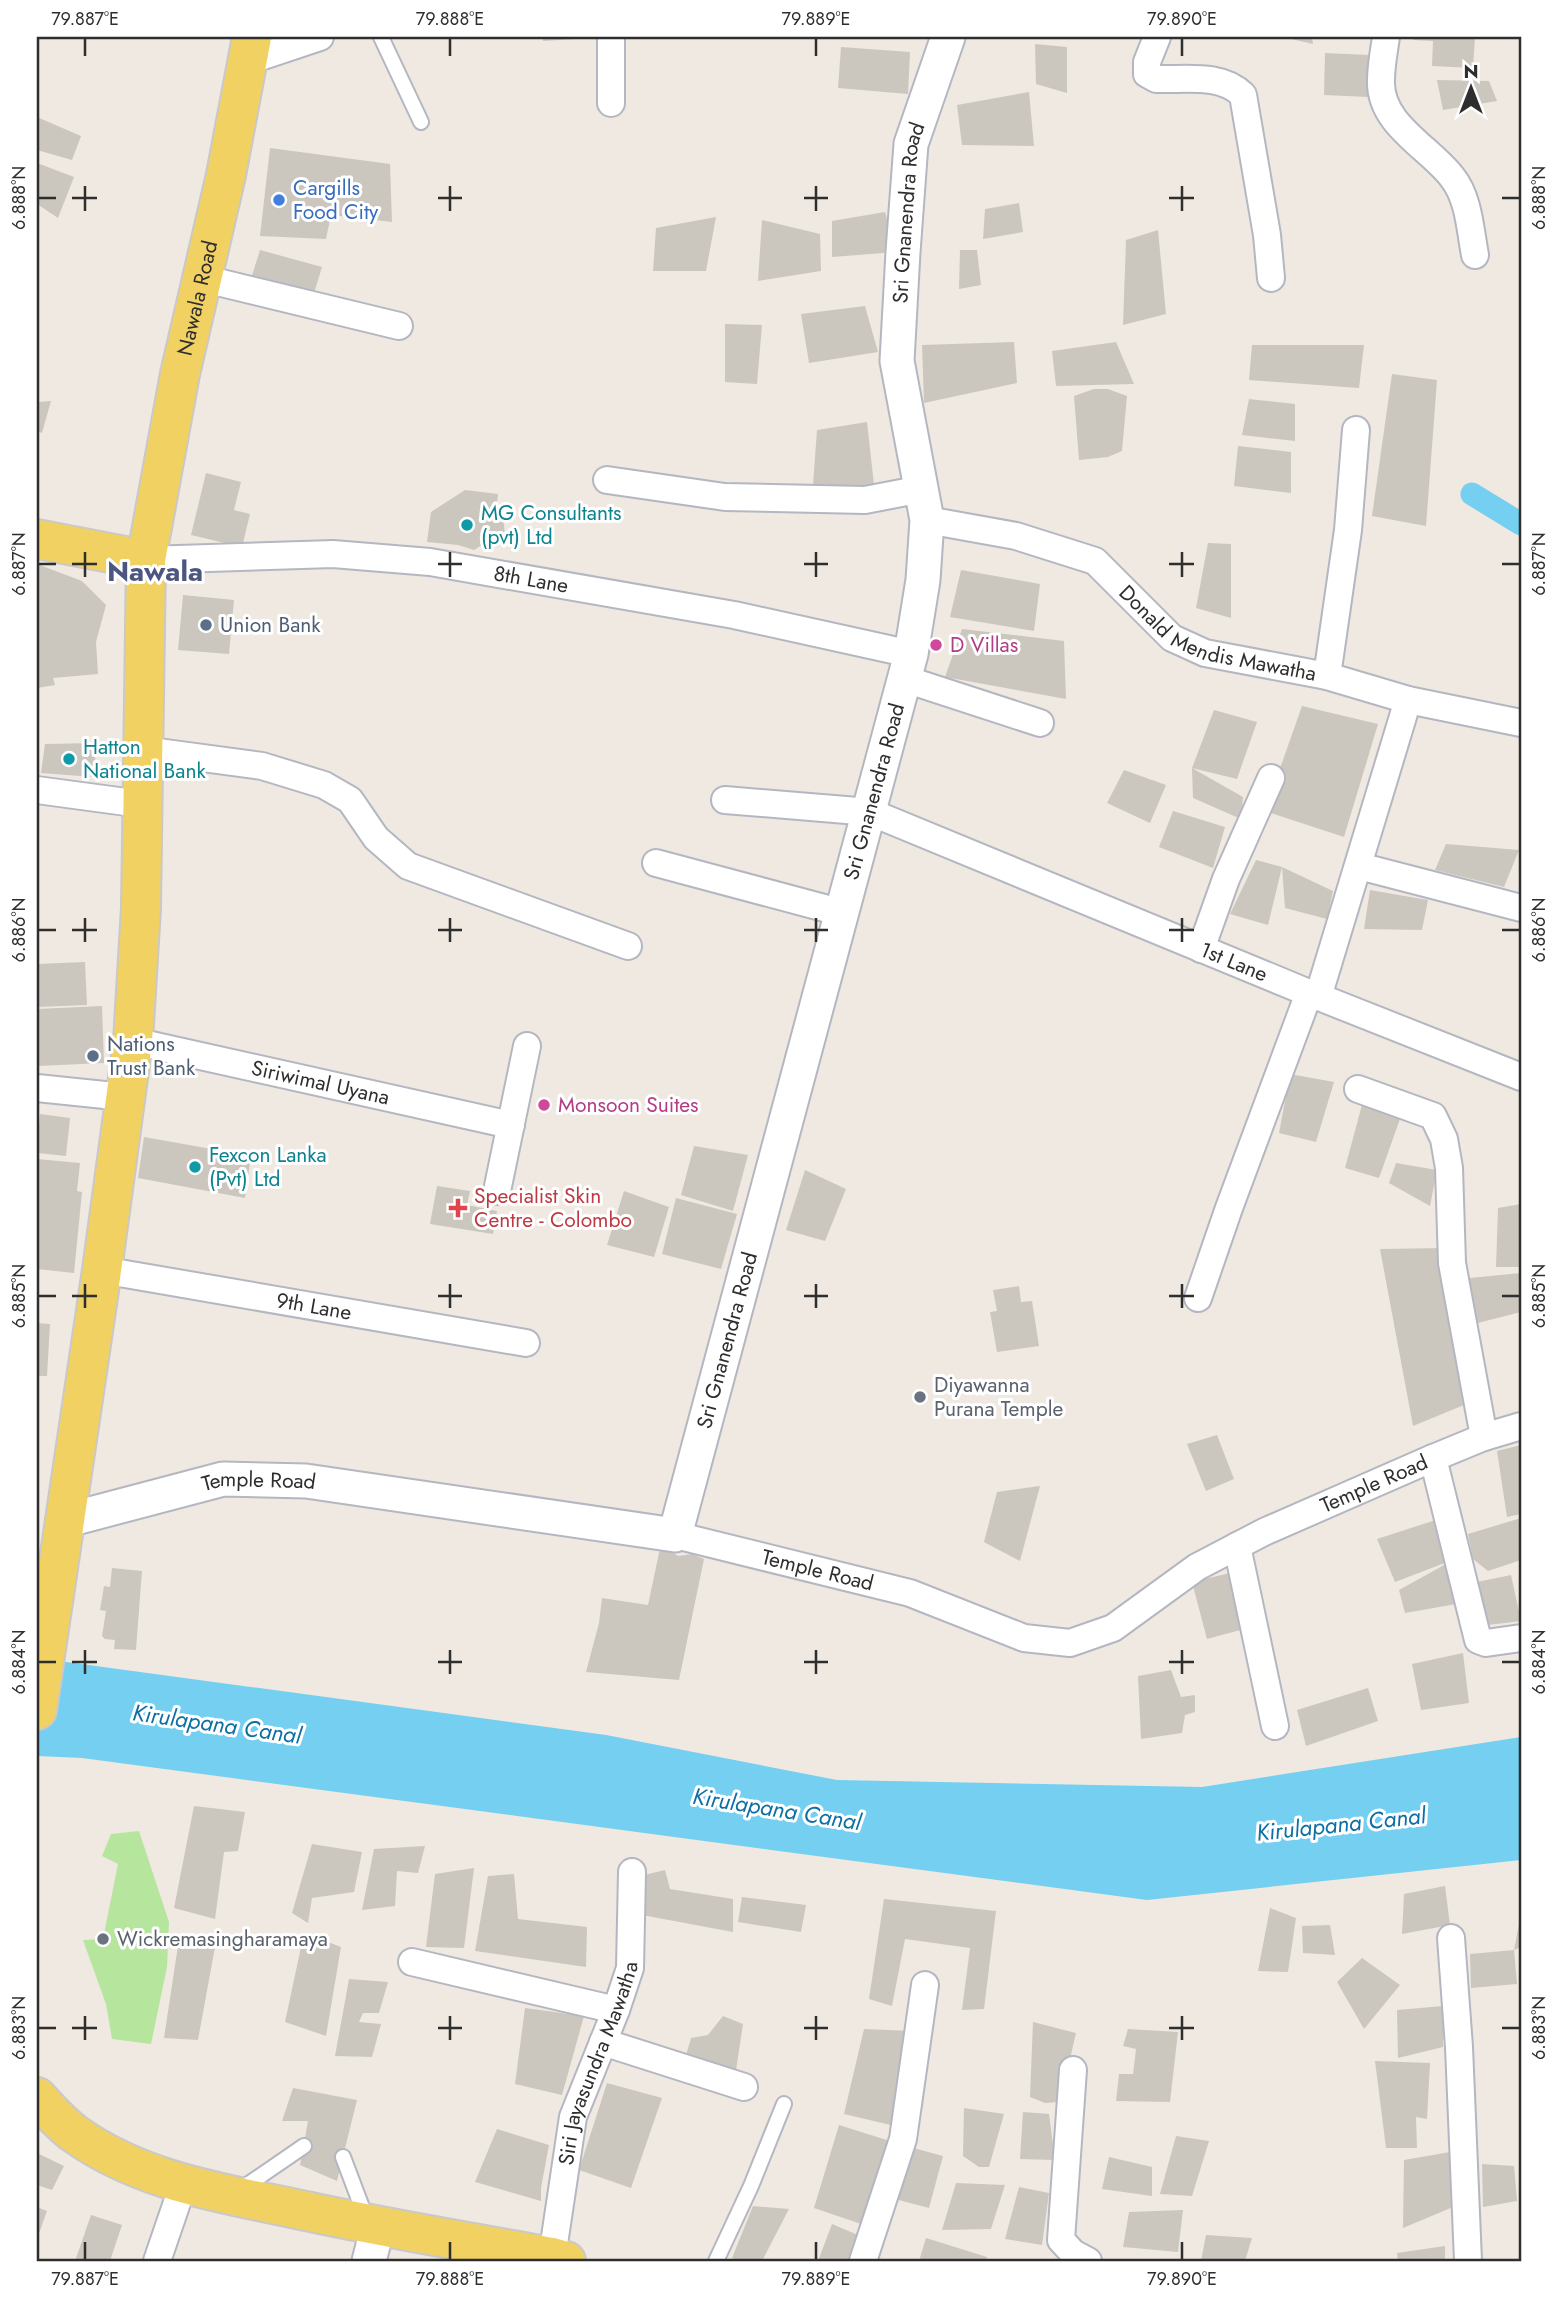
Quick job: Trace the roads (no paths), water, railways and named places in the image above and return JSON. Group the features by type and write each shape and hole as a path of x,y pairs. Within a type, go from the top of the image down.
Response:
{"main road":[{"name":"Nawala Road","path":"37,1710 54,1535 102,1270 133,1041 141,908 146,560 163,458 226,175 250,49"},
{"path":"37,539 146,560"},
{"path":"37,2097 74,2133 98,2149 134,2167 183,2185 233,2195 372,2237 559,2259"}],"street":[{"path":"250,49 320,37"},
{"path":"611,37 611,103"},
{"name":"Sri Gnanendra Road","path":"675,1535 908,666 923,580 925,505 898,361 903,252 911,144 948,37"},
{"path":"1157,37 1147,62 1147,74 1156,79 1222,80 1243,95 1267,235 1270,278"},
{"path":"1386,37 1381,81 1383,99 1390,115 1453,178 1465,202 1475,255"},
{"path":"201,278 399,326"},
{"path":"1327,676 1348,530 1356,430"},
{"path":"607,480 725,497 865,500 925,505"},
{"name":"Donald Mendis Mawatha","path":"925,505 1095,561 1172,638 1205,653 1327,676 1408,700 1521,723"},
{"name":"8th Lane","path":"146,560 333,554 430,562 734,615 908,666 1040,723"},
{"path":"1198,1298 1359,866 1408,700"},
{"path":"144,750 262,766 324,785 350,800 376,838 408,866 628,946"},
{"path":"1201,949 1226,879 1271,778"},
{"path":"37,790 141,804"},
{"name":"1st Lane","path":"725,800 870,812 1313,995 1521,1077"},
{"path":"656,863 843,913"},
{"path":"1359,866 1521,908"},
{"name":"Siriwimal Uyana","path":"133,1041 511,1125"},
{"path":"497,1191 527,1046"},
{"path":"37,1088 124,1097"},
{"path":"1358,1089 1433,1116 1444,1139 1449,1168 1451,1263 1484,1437"},
{"name":"9th Lane","path":"102,1270 526,1343"},
{"name":"Temple Road","path":"54,1535 223,1479 306,1480 675,1535 910,1593 1024,1638 1070,1643 1113,1628 1197,1567 1237,1546 1433,1458 1484,1437 1521,1426"},
{"path":"1433,1458 1478,1640 1486,1643 1521,1638"},
{"path":"1237,1546 1275,1726"},
{"name":"Siri Jayasundra Mawatha","path":"559,2259 573,2117 630,1968 632,1872"},
{"path":"1451,1938 1459,2047 1468,2261"},
{"path":"412,1962 616,2010"},
{"path":"863,2261 903,2139 925,1985"},
{"path":"603,2042 744,2087"},
{"path":"1073,2070 1061,2240 1073,2253 1088,2261"},
{"path":"158,2261 183,2185"}],"lane":[{"path":"381,37 421,122"},
{"path":"716,2261 785,2104"},
{"path":"233,2195 304,2146"},
{"path":"343,2157 372,2237"}],"water":[{"name":"Kirulapana Canal","path":"37,1658 606,1735 837,1780 1202,1787 1521,1737 1521,1860 1147,1900 82,1758 37,1756"}],"waterway":[{"path":"1472,494 1521,524"}],"place":[{"name":"Cargills Food City","path":"279,200"},
{"name":"MG Consultants (pvt) Ltd","path":"467,525"},
{"name":"Union Bank","path":"206,625"},
{"name":"D Villas","path":"936,645"},
{"name":"Hatton National Bank","path":"69,759"},
{"name":"Nations Trust Bank","path":"93,1056"},
{"name":"Monsoon Suites","path":"544,1105"},
{"name":"Fexcon Lanka (Pvt) Ltd","path":"195,1167"},
{"name":"Specialist Skin Centre - Colombo","path":"458,1208"},
{"name":"Diyawanna Purana Temple","path":"920,1397"},
{"name":"Wickremasingharamaya","path":"103,1939"}],"district":[{"name":"Nawala","path":"155,571"}]}
